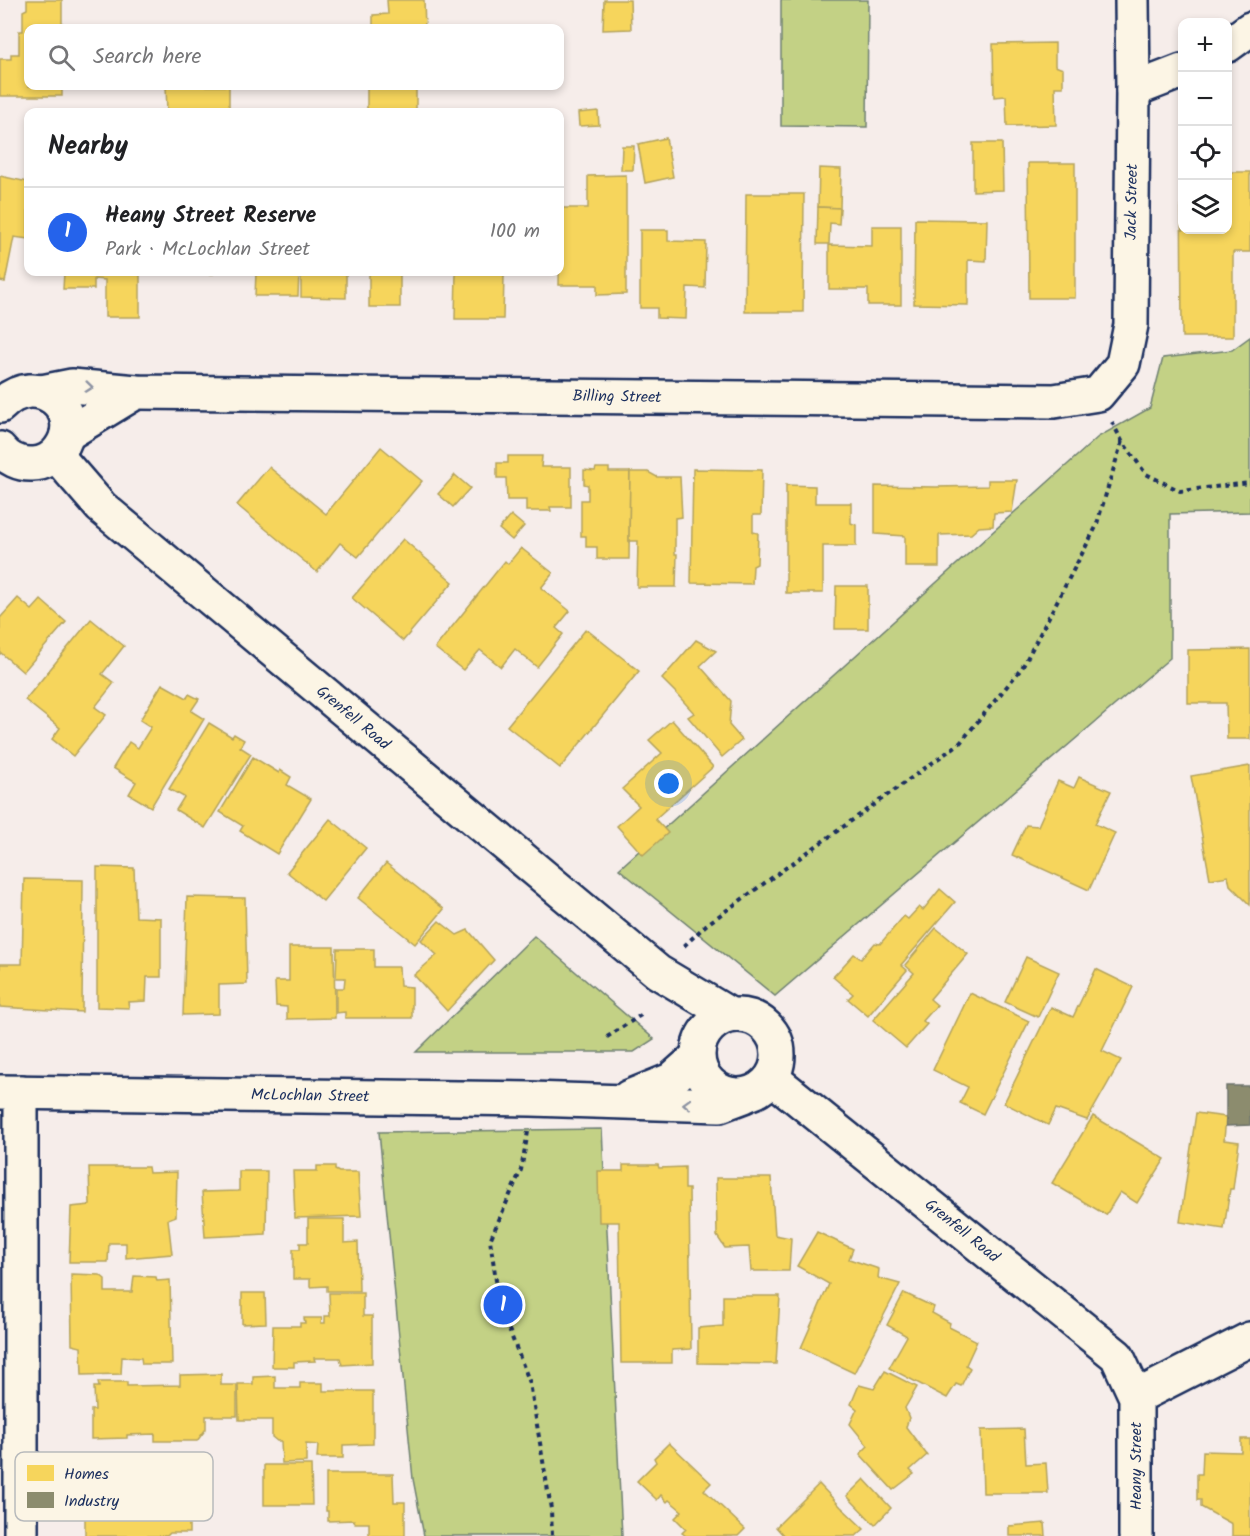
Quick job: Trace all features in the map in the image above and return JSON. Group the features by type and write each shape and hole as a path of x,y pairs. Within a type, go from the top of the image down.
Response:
{"street":[{"name":"Jack Street","path":"1098,394 1123,364 1131,325 1132,0"},
{"path":"1232,42 1250,29"},
{"path":"1133,90 1179,72"},
{"name":"Billing Street","path":"3,399 19,392 30,390 42,392 72,386 136,392 1054,401 1098,394"},
{"path":"42,392 52,396 65,413 68,423 62,444"},
{"path":"0,449 11,460 22,464 34,465 46,461 62,444 136,392"},
{"name":"Grenfell Road","path":"62,444 101,507 658,972 730,1015"},
{"name":"Grenfell Road","path":"658,972 701,1045"},
{"path":"730,1015 744,1015 757,1019 776,1039 779,1052 778,1065 772,1078 755,1092 744,1096 730,1095 717,1090 707,1082 700,1070 701,1045 711,1025 730,1015"},
{"name":"McLochlan Street","path":"619,1101 671,1080 701,1045"},
{"name":"Grenfell Road","path":"772,1078 1117,1356 1136,1396"},
{"path":"11,1092 19,1452"},
{"name":"McLochlan Street","path":"11,1092 531,1099 720,1105 744,1096"},
{"path":"1136,1396 1250,1339"},
{"name":"Heany Street","path":"1136,1396 1136,1536"},
{"path":"21,1521 21,1536"}],"path":[{"path":"1098,394 1122,441 1146,474 1180,491 1250,483"},
{"path":"658,972 706,924 960,743 1022,668 1096,527 1122,441"},
{"path":"607,1037 641,1015"},
{"path":"531,1099 528,1134 521,1170 490,1240 500,1307 530,1383 550,1509 552,1536"}],"green space":[{"path":"781,0 868,0 867,127 781,126"},
{"path":"1250,337 1250,512 1170,514 1170,658 775,996 619,869 1098,437 1150,408 1163,358 1232,350"},
{"path":"534,936 654,1039 634,1052 416,1052"},
{"path":"602,1129 622,1536 424,1536 413,1479 379,1132"}],"building: Homes":[{"path":"27,0 62,0 62,24 24,24 24,90 62,90 62,96 0,96 0,59 11,59 11,54 19,54 19,31 23,31 23,11 27,9"},
{"path":"387,0 424,0 425,24 373,24 373,15 388,14"},
{"path":"604,0 630,0 631,29 603,30"},
{"path":"1055,43 1055,66 1063,69 1063,87 1055,87 1056,125 1007,126 1006,96 994,97 993,44"},
{"path":"166,90 229,90 229,108 167,108"},
{"path":"367,90 416,90 416,108 367,108"},
{"path":"598,111 599,125 579,126 578,113"},
{"path":"666,138 673,177 645,183 638,144"},
{"path":"973,143 1002,143 1003,190 973,191"},
{"path":"622,146 634,146 633,170 621,170"},
{"path":"1028,163 1075,163 1075,298 1029,298"},
{"path":"819,168 841,169 840,208 818,207"},
{"path":"1232,172 1250,172 1250,252 1233,252 1233,337 1182,337 1181,234 1232,234"},
{"path":"626,175 626,294 597,295 597,285 559,285 559,276 564,276 564,208 588,208 588,176"},
{"path":"0,176 24,181 24,238 14,237 5,282 0,281"},
{"path":"746,194 804,194 803,312 745,312"},
{"path":"818,207 840,208 839,224 830,223 829,244 817,244"},
{"path":"915,219 987,220 986,261 968,260 968,305 914,304"},
{"path":"872,226 901,226 901,305 868,305 868,289 829,289 829,245 872,246"},
{"path":"640,230 668,230 668,241 706,242 705,288 687,287 686,319 657,318 657,308 640,308"},
{"path":"64,276 140,276 140,317 105,317 105,280 94,279 94,289 63,289"},
{"path":"256,276 299,276 298,296 255,296"},
{"path":"301,276 346,276 346,298 301,297"},
{"path":"369,276 400,276 400,307 369,307"},
{"path":"456,276 504,276 503,319 455,319"},
{"path":"381,447 422,481 358,557 340,543 317,572 237,505 269,467 326,514"},
{"path":"508,456 542,456 541,467 571,467 571,507 550,507 551,511 526,511 526,500 507,500 506,478 497,478 497,463 508,463"},
{"path":"596,468 609,468 609,472 630,472 629,559 597,559 597,547 586,547 586,536 581,536 581,500 588,500 588,485 584,484 584,470 595,471"},
{"path":"693,469 762,470 761,515 753,515 753,532 758,533 757,564 753,566 752,584 691,583"},
{"path":"630,472 648,472 657,477 680,477 682,517 675,518 676,587 637,587 638,541 629,541"},
{"path":"455,475 470,488 453,507 438,494"},
{"path":"988,480 1017,480 1012,512 994,513 993,526 979,527 971,534 939,535 939,567 905,567 905,536 875,534 875,486 988,486"},
{"path":"786,485 815,486 815,503 851,503 851,523 856,525 856,546 823,546 823,593 786,593"},
{"path":"511,515 524,526 512,540 499,529"},
{"path":"403,539 453,582 403,641 352,598"},
{"path":"521,548 553,573 541,588 570,611 556,628 563,634 537,667 515,649 501,667 480,650 463,670 435,648 505,561 508,564"},
{"path":"836,586 868,586 868,629 835,629"},
{"path":"18,598 32,610 41,600 66,622 23,672 0,654 0,618"},
{"path":"91,619 124,646 102,674 114,683 95,707 106,715 73,756 52,739 60,728 25,700"},
{"path":"586,629 639,671 560,768 507,726"},
{"path":"696,640 716,651 700,666 731,701 729,725 742,740 722,757 688,717 694,713 662,679"},
{"path":"1250,649 1250,739 1227,739 1226,703 1188,703 1188,650"},
{"path":"162,684 187,698 189,694 199,699 191,711 204,719 151,807 129,794 136,782 113,768 129,742 138,748 151,727 140,720"},
{"path":"672,720 713,767 655,819 668,833 643,855 617,826 639,806 622,789 662,753 649,740"},
{"path":"209,723 232,737 234,734 244,740 240,747 251,754 205,828 176,810 184,797 169,789"},
{"path":"253,757 279,773 280,770 291,777 287,785 311,799 277,854 240,831 243,826 220,812"},
{"path":"1250,766 1250,905 1230,885 1228,876 1210,879 1191,776"},
{"path":"1079,777 1111,791 1095,824 1115,833 1089,890 1012,855 1026,825 1038,826 1058,781 1074,788"},
{"path":"330,819 366,848 323,901 287,872"},
{"path":"386,863 444,909 415,944 358,898"},
{"path":"97,867 134,868 136,917 161,918 161,977 147,977 146,1001 128,1002 129,1008 97,1007"},
{"path":"24,879 83,880 82,1012 0,1007 0,964 22,964"},
{"path":"940,889 955,902 901,965 907,970 868,1016 848,999 853,994 833,977 854,954 861,959 875,943 880,944 904,916 908,919 919,907 923,910"},
{"path":"187,897 245,898 247,984 219,985 219,1014 183,1015"},
{"path":"439,921 457,935 468,930 494,960 447,1011 414,975 437,955 421,940"},
{"path":"936,928 968,954 930,999 937,1005 923,1021 927,1024 906,1048 873,1020 914,973 905,965"},
{"path":"289,947 334,947 335,1018 287,1019 287,1007 276,1006 275,981 289,981"},
{"path":"337,949 374,949 374,967 399,967 400,986 412,987 412,1018 345,1018 345,1012 336,1013 336,988 344,988 345,978 336,978"},
{"path":"1026,957 1059,972 1038,1017 1005,1002"},
{"path":"1096,969 1133,987 1102,1051 1121,1060 1087,1120 1056,1109 1048,1125 1004,1103 1051,1007 1073,1017"},
{"path":"970,993 1029,1021 983,1114 960,1103 968,1087 933,1070"},
{"path":"1196,1113 1226,1117 1224,1140 1239,1142 1233,1189 1230,1189 1224,1229 1180,1222"},
{"path":"1093,1116 1165,1159 1137,1203 1120,1192 1106,1215 1052,1183"},
{"path":"623,1165 658,1165 659,1168 685,1167 685,1189 689,1189 691,1349 672,1350 672,1363 621,1363 619,1222 599,1222 598,1171 623,1171"},
{"path":"317,1166 335,1166 335,1170 339,1172 358,1172 361,1216 295,1218 293,1171 317,1171"},
{"path":"89,1167 148,1167 149,1173 177,1172 176,1216 168,1219 172,1254 126,1258 126,1243 109,1243 108,1262 69,1262 71,1207 90,1205"},
{"path":"239,1171 267,1171 266,1234 205,1237 202,1192 239,1191"},
{"path":"716,1178 771,1178 775,1235 791,1238 789,1271 751,1271 749,1247 725,1248 717,1236"},
{"path":"308,1219 344,1219 344,1243 358,1242 359,1291 327,1291 327,1286 310,1287 310,1279 293,1279 293,1249 300,1249 300,1243 308,1243"},
{"path":"817,1232 853,1249 849,1259 879,1269 878,1278 900,1284 854,1373 801,1348 829,1284 797,1266"},
{"path":"71,1274 100,1275 105,1279 105,1292 132,1292 134,1276 156,1277 157,1281 170,1280 172,1364 142,1364 141,1358 122,1357 121,1374 82,1375 81,1347 72,1345"},
{"path":"242,1293 265,1293 266,1323 242,1324"},
{"path":"329,1293 363,1293 363,1316 372,1316 372,1363 342,1365 340,1358 314,1358 315,1361 294,1362 294,1367 272,1367 273,1326 300,1326 300,1323 305,1323 304,1318 322,1318 321,1323 325,1323 325,1316 330,1316"},
{"path":"904,1293 934,1307 932,1313 950,1323 949,1327 977,1341 966,1365 970,1368 961,1386 956,1384 947,1398 889,1368 907,1336 887,1325"},
{"path":"723,1296 780,1296 776,1364 698,1363 698,1328 723,1326"},
{"path":"885,1371 917,1387 905,1408 909,1418 906,1427 927,1455 910,1470 914,1474 893,1490 860,1454 868,1446 850,1424 857,1409 851,1404 859,1385 874,1389"},
{"path":"221,1374 221,1385 237,1385 237,1416 206,1416 206,1429 197,1441 155,1441 155,1434 127,1435 127,1438 91,1439 91,1410 95,1410 94,1387 99,1387 98,1382 127,1382 127,1386 180,1385 180,1375"},
{"path":"275,1376 275,1388 300,1388 300,1383 323,1383 323,1391 373,1391 373,1444 343,1445 343,1458 317,1458 318,1445 306,1444 306,1462 282,1463 281,1441 272,1437 272,1420 239,1420 238,1384 253,1384 253,1377"},
{"path":"1024,1429 1026,1464 1046,1463 1048,1493 983,1493 981,1430"},
{"path":"1241,1439 1250,1439 1250,1536 1232,1536 1232,1524 1201,1507 1201,1500 1197,1500 1197,1474 1202,1474 1203,1451 1241,1452"},
{"path":"669,1443 711,1483 704,1490 745,1529 738,1536 686,1536 682,1533 686,1529 675,1518 682,1511 669,1500 667,1502 661,1495 657,1500 637,1481 656,1462 654,1458"},
{"path":"264,1465 311,1465 312,1505 264,1505"},
{"path":"326,1474 393,1474 394,1502 405,1502 405,1536 369,1536 369,1523 355,1523 354,1520 328,1521"},
{"path":"864,1479 891,1508 875,1525 847,1496"},
{"path":"819,1484 864,1529 856,1536 784,1536 776,1527"},
{"path":"85,1521 189,1521 189,1533 170,1533 167,1536 85,1536"},
{"path":"1045,1523 1046,1536 1009,1536 1009,1526"}],"building: Industry":[{"path":"1226,1086 1250,1086 1250,1125 1226,1126"}],"place":[{"name":"Heany Street Reserve","path":"503,1305"}]}
